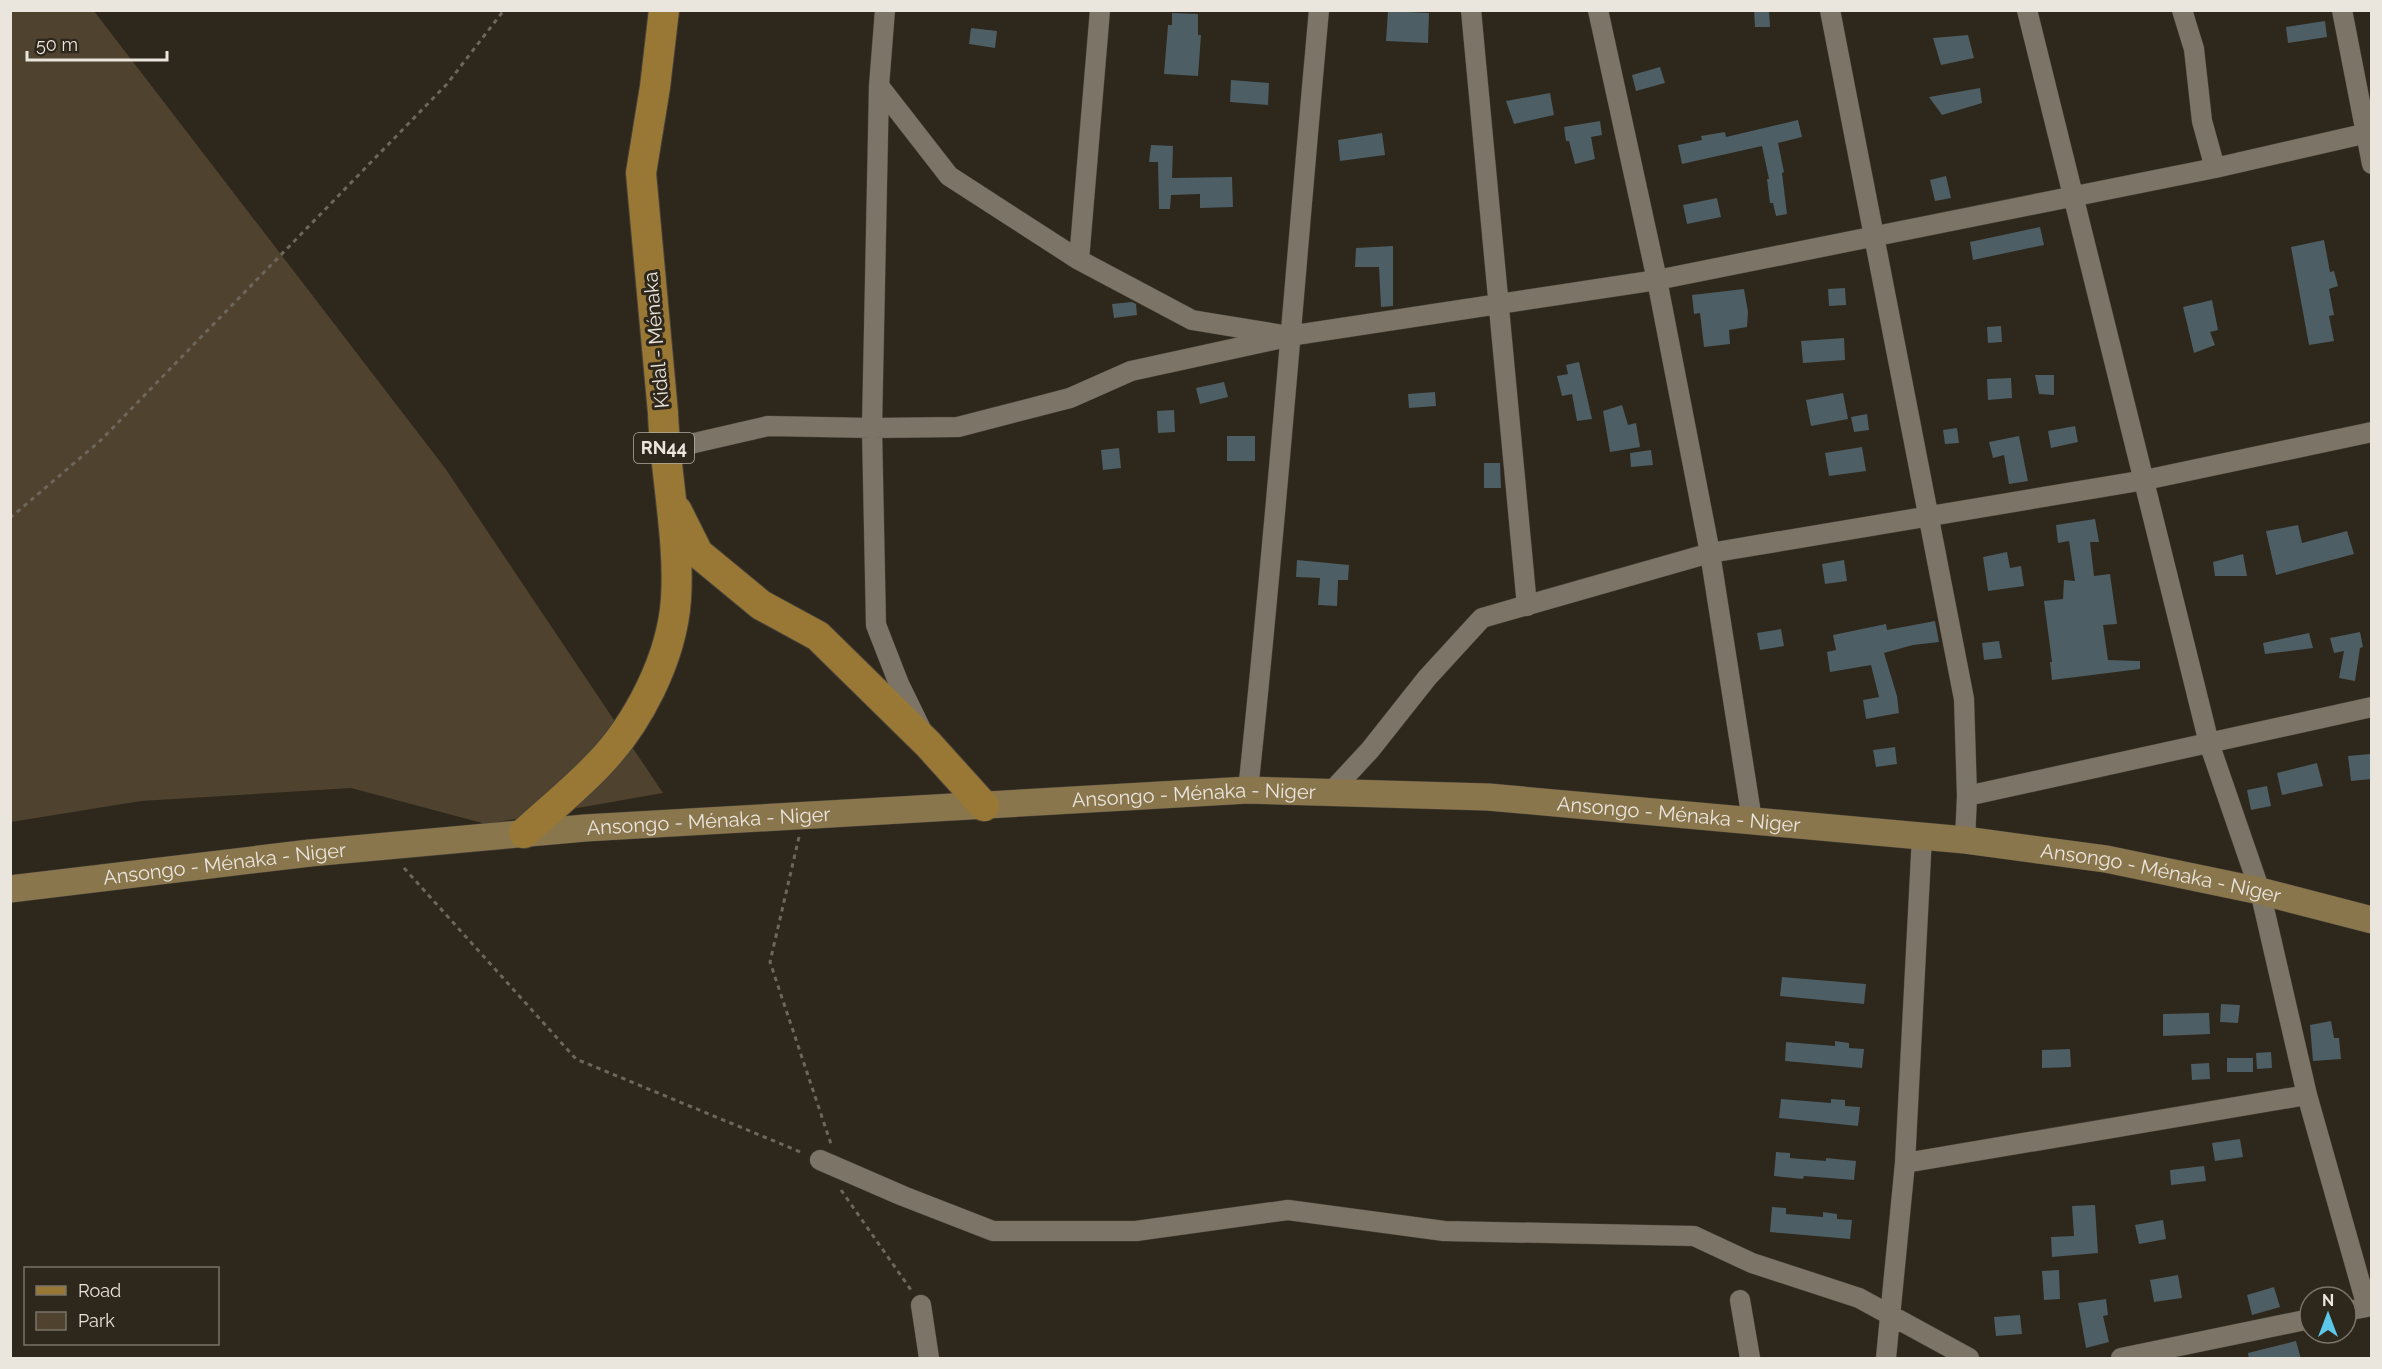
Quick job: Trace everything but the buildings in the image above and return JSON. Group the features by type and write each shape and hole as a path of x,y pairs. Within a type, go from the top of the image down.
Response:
{"main road":[{"name":"Kidal - Ménaka","path":"524,833 599,764 634,720 665,659 676,600 671,500 664,450 663,413 641,173 655,87 664,10"},
{"path":"671,500 698,553 761,605 818,636 928,744 984,806"},
{"name":"Ansongo - Ménaka - Niger","path":"10,889 385,846 585,828 1248,790 1488,797 1965,840 2106,859 2260,891 2372,920"}],"street":[{"path":"885,10 879,86 872,428 876,625 899,684 928,744"},
{"path":"1079,260 1100,10"},
{"path":"1248,790 1271,574 1289,336 1319,10"},
{"path":"1471,10 1527,606"},
{"path":"1598,10 1657,280 1710,553 1752,820"},
{"path":"1830,10 1964,699 1967,796 1965,840"},
{"path":"2027,10 2209,743 2260,891 2307,1095 2369,1306"},
{"path":"2182,10 2194,49 2202,121 2215,168"},
{"path":"2342,10 2368,132 2372,164"},
{"path":"879,86 949,176 1079,260 1192,320 1289,336"},
{"path":"664,450 768,426 958,427 1070,398 1131,371 1289,336 1657,280 2215,168 2368,132"},
{"path":"1330,793 1370,750 1427,678 1482,618 1710,553 2145,480 2372,432"},
{"path":"1967,796 2372,707"},
{"path":"1886,1359 1905,1163 1922,836"},
{"path":"1905,1163 2307,1095"},
{"path":"820,1160 993,1231 1137,1231 1288,1210 1444,1231 1694,1236 1752,1263 1859,1298 1969,1359"},
{"path":"1740,1300 1750,1359"},
{"path":"921,1305 929,1359"},
{"path":"2121,1359 2298,1322"}],"path":[{"path":"10,518 100,441 447,84 504,10"},
{"path":"804,816 770,962 852,1205"},
{"path":"385,846 576,1059 820,1160 921,1305"}],"green space":[{"path":"11,11 94,11 445,468 663,793 486,824 351,788 141,801 11,822"}]}
